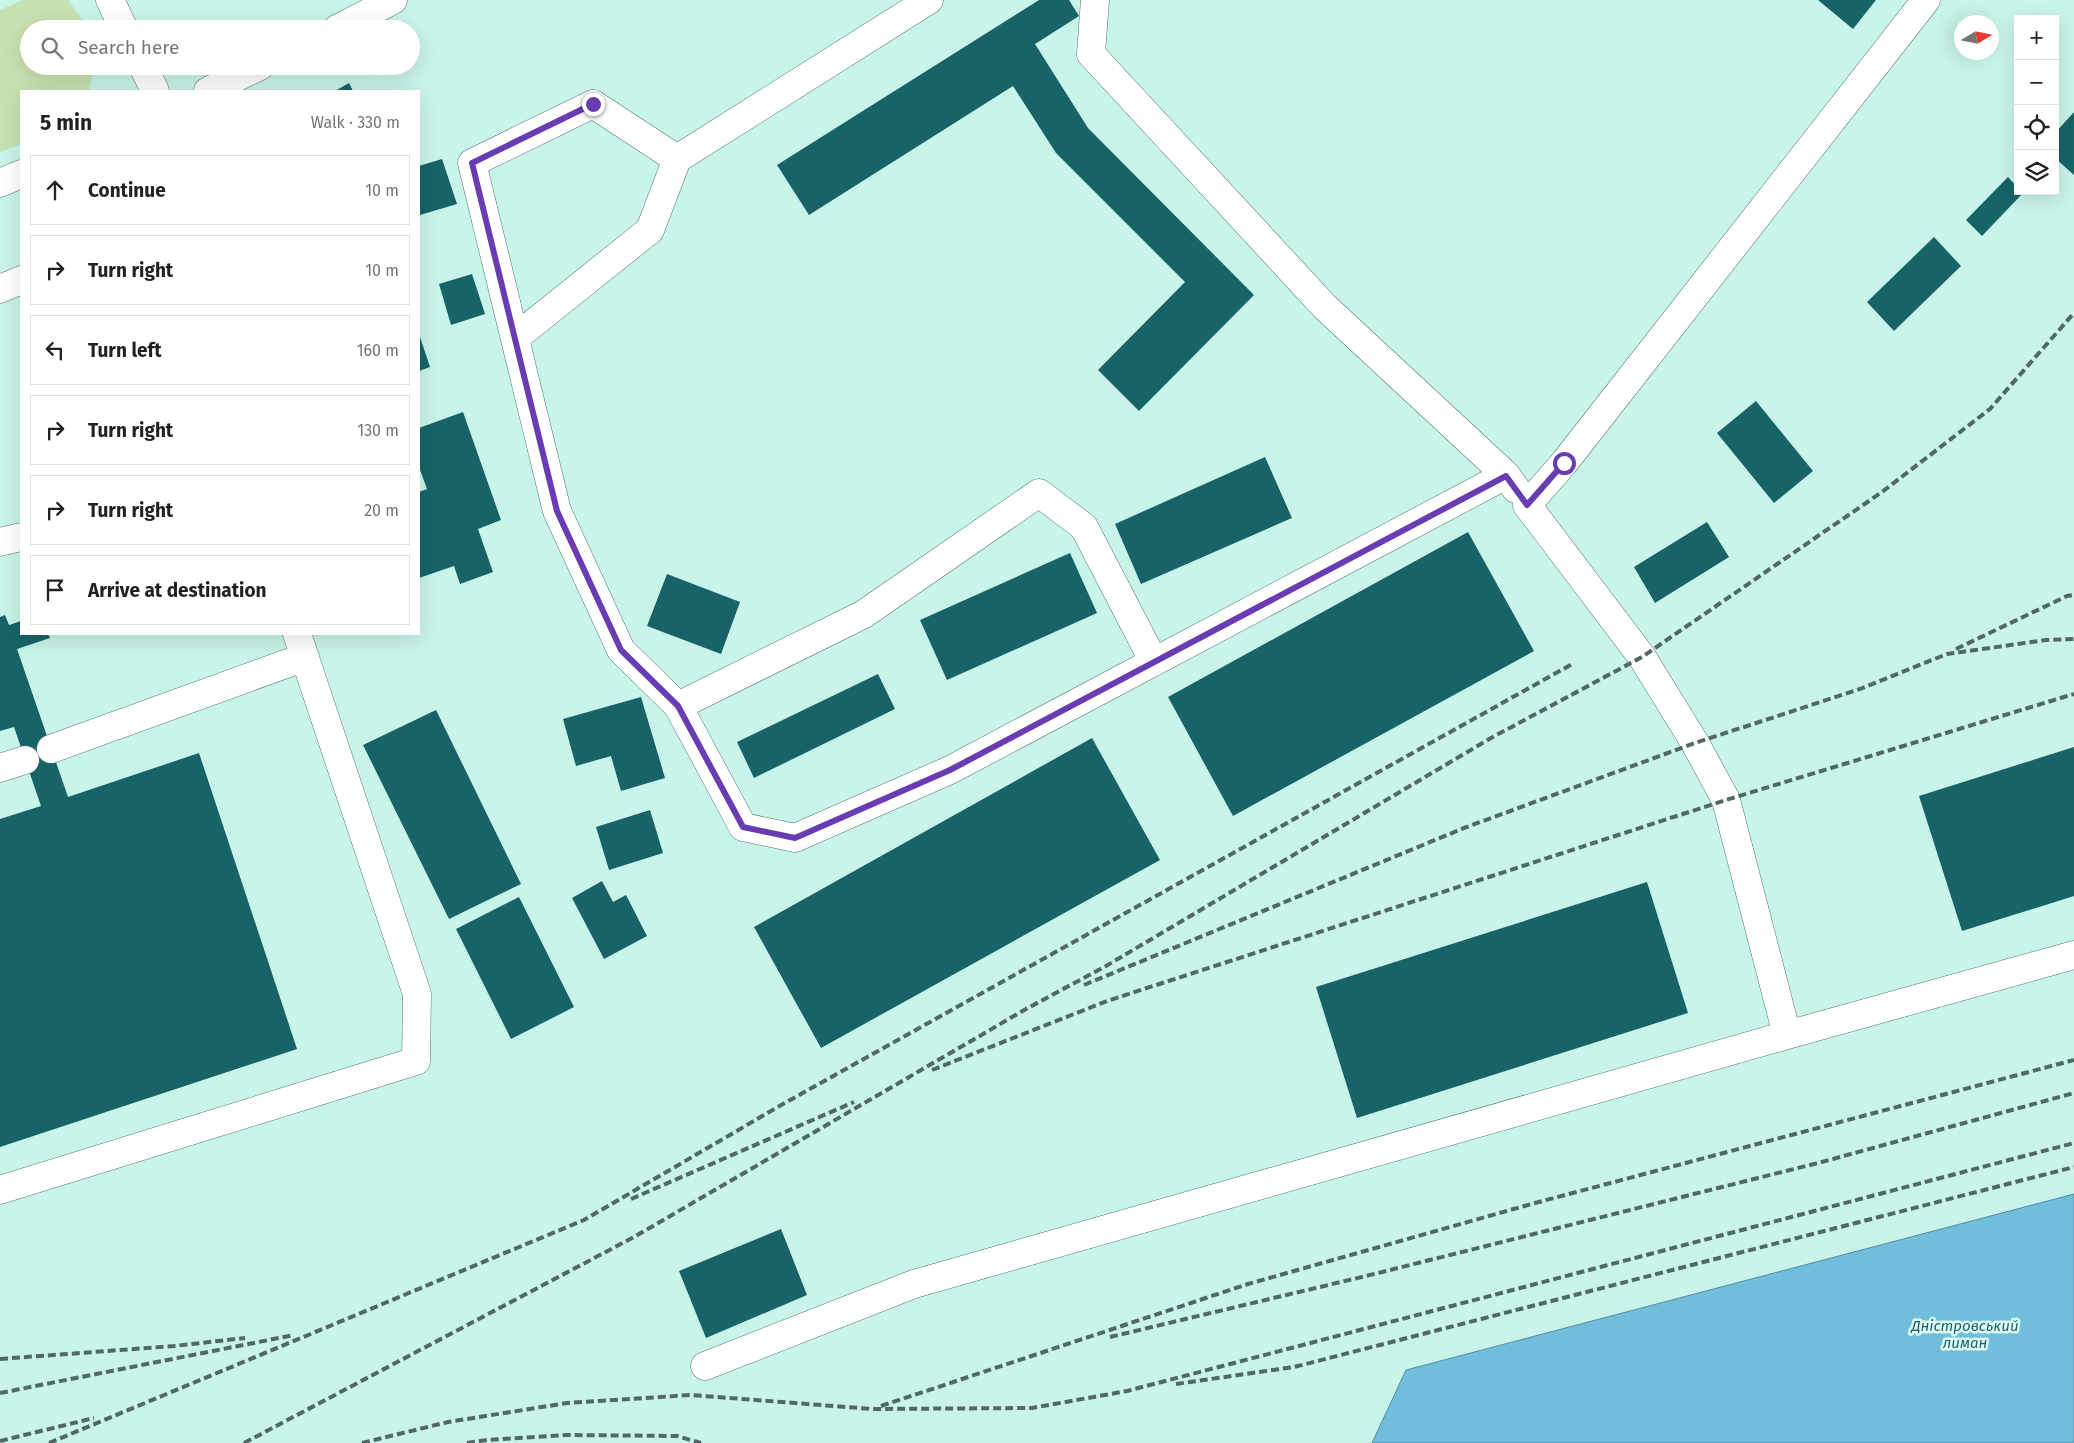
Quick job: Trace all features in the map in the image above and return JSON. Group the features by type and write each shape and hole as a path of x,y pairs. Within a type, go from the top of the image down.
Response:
{"street":[{"path":"110,0 120,20"},
{"path":"354,20 393,0"},
{"path":"515,338 650,230 678,159 929,0"},
{"path":"1095,0 1090,54 1325,307 1506,476 1642,657 1695,743 1726,800 1787,1035"},
{"path":"1527,505 1564,463 1926,0"},
{"path":"147,75 155,90"},
{"path":"210,90 242,75"},
{"path":"250,90 257,75"},
{"path":"678,159 593,104 472,163 557,511 621,650 678,706 743,827 795,838 950,770 1506,476"},
{"path":"0,183 20,174"},
{"path":"0,289 20,280"},
{"path":"678,706 864,614 1039,493 1084,527 1154,662"},
{"path":"0,542 20,537"},
{"path":"0,1190 416,1061 417,994 301,645 52,749"},
{"path":"705,1366 914,1284 2074,955"}],"green space":[{"path":"23,0 68,0 82,20 20,20 20,75 92,75 89,90 20,90 20,144 0,152 0,10"}],"water":[{"name":"Дністровський лиман","path":"2074,1194 2074,1443 1372,1443 1406,1370"}],"building":[{"path":"1039,0 1069,0 1079,16 1035,44 1088,128 1254,295 1139,411 1098,370 1185,282 1056,153 1013,86 809,215 777,165"},
{"path":"1818,0 1876,0 1853,29"},
{"path":"349,83 352,90 337,90"},
{"path":"2074,112 2074,175 2059,162 2059,129"},
{"path":"442,159 457,204 420,215 420,166"},
{"path":"2008,177 2014,184 2014,195 2021,195 1982,236 1966,220"},
{"path":"1934,237 1961,266 1894,331 1867,302"},
{"path":"472,274 485,314 451,325 439,284"},
{"path":"420,337 430,367 420,371"},
{"path":"1756,401 1813,471 1774,503 1717,433"},
{"path":"463,412 501,520 478,529 493,572 460,584 454,566 420,578 420,492 427,489 420,470 420,428"},
{"path":"1265,457 1292,518 1141,584 1115,524"},
{"path":"1707,522 1729,557 1655,603 1634,567"},
{"path":"1468,532 1534,651 1233,816 1168,697"},
{"path":"1070,553 1097,613 947,680 920,620"},
{"path":"667,574 740,602 721,654 647,626"},
{"path":"5,615 9,625 20,621 20,635 48,635 50,638 17,649 68,797 199,753 297,1049 0,1147 0,819 41,806 14,727 0,731 0,617"},
{"path":"878,674 895,709 754,778 737,742"},
{"path":"641,697 665,778 621,791 611,756 576,766 563,719"},
{"path":"436,710 521,884 449,919 363,745"},
{"path":"1092,738 1160,860 821,1048 754,927"},
{"path":"2074,747 2074,896 1962,931 1919,796"},
{"path":"650,810 663,853 609,870 596,827"},
{"path":"602,881 613,902 626,895 647,936 604,959 572,898"},
{"path":"1647,882 1688,1013 1357,1118 1316,987"},
{"path":"519,897 574,1007 511,1039 456,929"},
{"path":"781,1229 807,1295 706,1338 679,1271"}],"railway":[{"path":"244,1443 634,1237 1026,1009 1106,966 1491,738 1642,657 1882,492 1990,409 2074,313"},
{"path":"1956,649 2067,596 2074,595"},
{"path":"1084,985 1464,828 1695,743 1860,689 1947,654 2046,640 2074,639"},
{"path":"49,1443 584,1220 783,1104 1574,663"},
{"path":"932,1070 1107,1001 1726,800 2074,694"},
{"path":"881,1406 1248,1284 1535,1203 2074,1060"},
{"path":"1110,1337 1366,1276 1818,1163 2074,1093"},
{"path":"631,1199 854,1102"},
{"path":"362,1443 448,1422 567,1403 691,1395 872,1409 1032,1408 1127,1391 2074,1143"},
{"path":"1176,1384 1294,1367 2074,1167"},
{"path":"0,1393 294,1335"},
{"path":"0,1359 174,1346 245,1338"},
{"path":"0,1441 94,1418"},
{"path":"467,1443 566,1435 677,1436 701,1443"}],"route":[{"path":"593,104 472,163 557,511 621,650 678,706 743,827 795,838 950,770 1506,476 1527,505 1564,463"}]}
